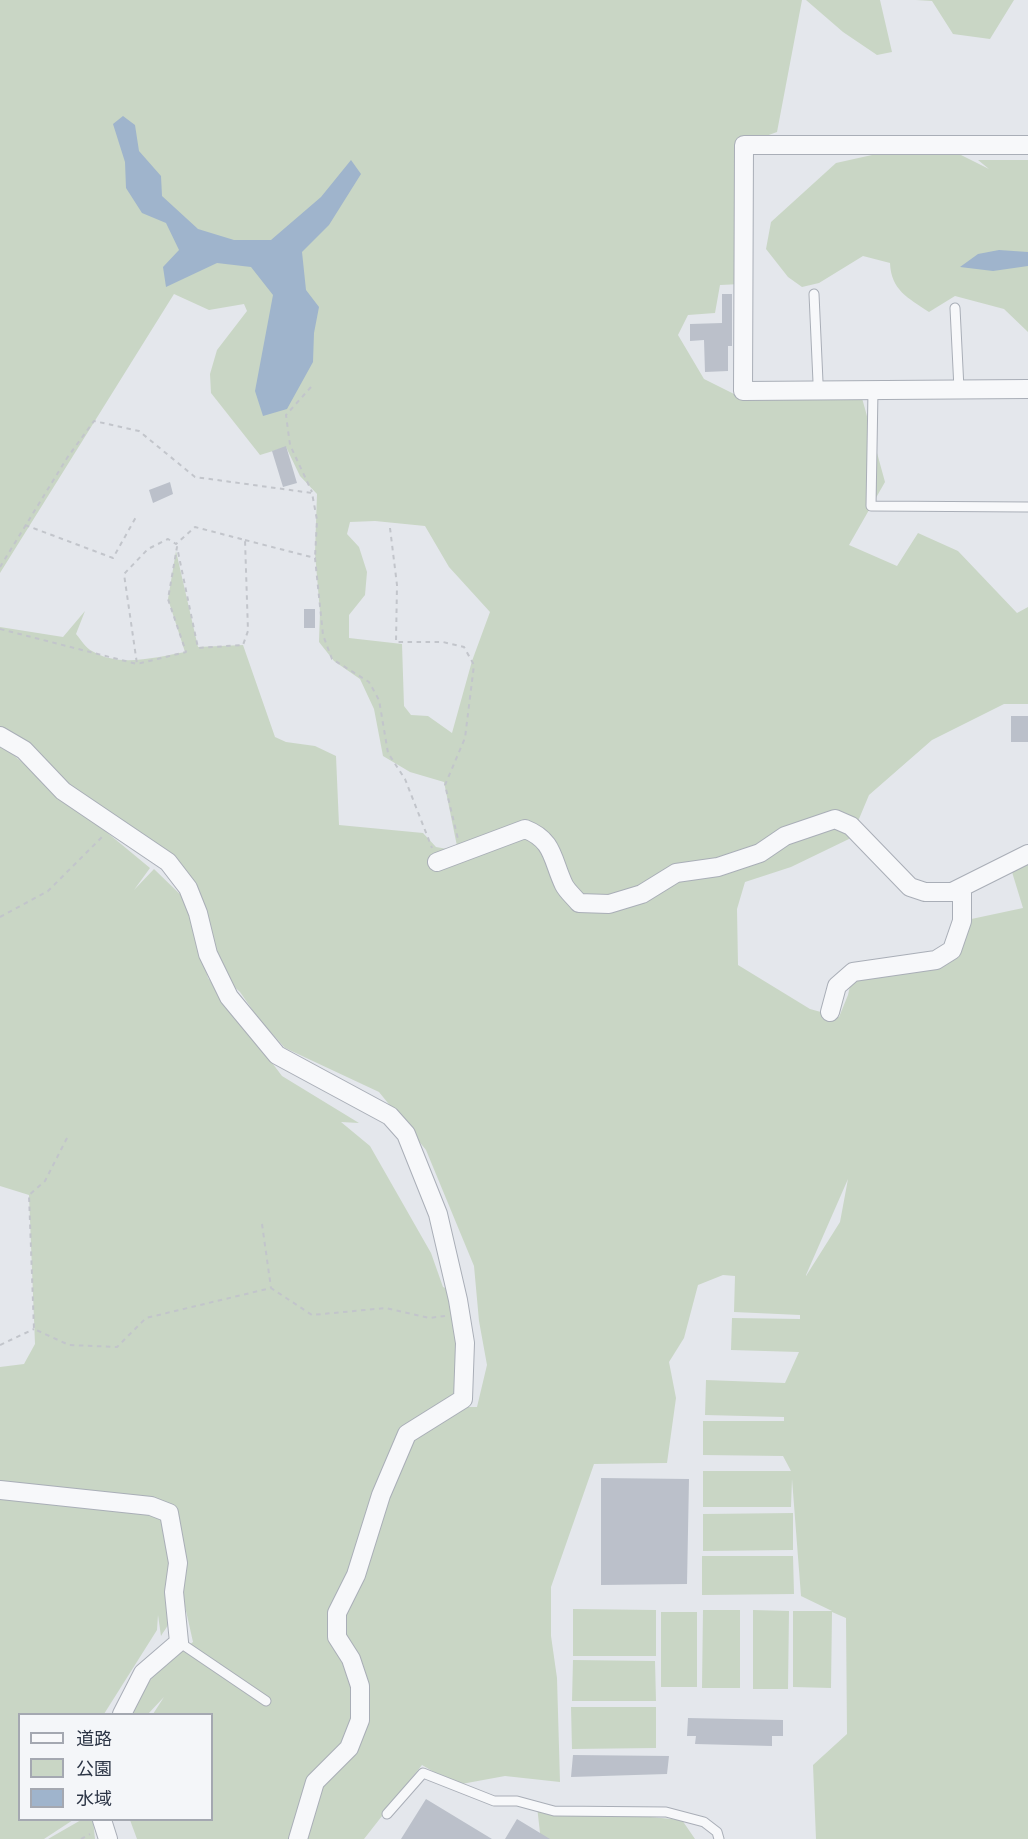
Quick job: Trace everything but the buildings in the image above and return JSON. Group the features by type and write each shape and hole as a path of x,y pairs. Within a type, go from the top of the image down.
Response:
{"street":[{"path":"1028,145 744,145 743,391 1028,389"},
{"path":"0,736 24,750 63,791 113,826 159,854 188,888 198,913 208,954 229,997 277,1055 390,1116 406,1134 438,1214 460,1314 466,1353 463,1399 407,1434 381,1495 356,1575 337,1613 337,1637 351,1659 360,1686 360,1720 349,1748 315,1782 298,1839"},
{"path":"437,862 525,829 537,834 553,852 564,886 579,903 609,904 642,894 676,873 718,867 760,853 785,836 835,819 851,826 910,887 926,892 952,892 1028,854"},
{"path":"830,1012 837,986 853,972 936,960 952,950 962,921 962,887"},
{"path":"0,1490 151,1506 169,1513 178,1563 174,1592 179,1642 143,1673 123,1713"},
{"path":"102,1821 108,1839"}],"lane":[{"path":"814,294 816,391"},
{"path":"955,308 959,388"},
{"path":"873,391 871,506 1028,507"},
{"path":"179,1642 266,1701"},
{"path":"387,1814 423,1773 494,1801 517,1801 554,1811 666,1812 704,1822 717,1832 719,1839"}],"path":[{"path":"311,387 286,415 290,445 312,493 317,520 315,558 323,635 332,659 369,682 379,700 388,753 405,779 437,862"},
{"path":"0,567 94,421 140,430 195,477 312,493"},
{"path":"26,525 113,558 136,517"},
{"path":"137,664 124,574 148,549 168,539 176,544 195,526 315,558"},
{"path":"390,528 396,585 396,642 442,642 464,647 474,665 465,738 445,785 459,853"},
{"path":"0,629 137,664 186,652 168,599 177,546 198,648 243,645 248,631 245,540"},
{"path":"0,917 48,891 113,826"},
{"path":"34,1329 29,1195 45,1181 67,1138"},
{"path":"262,1224 271,1288"},
{"path":"0,1345 34,1329 69,1345 117,1347 146,1318 271,1288 312,1315 386,1308 429,1318 460,1314"}],"green space":[{"path":"0,0 802,0 777,132 741,145 741,284 720,285 715,313 688,315 678,335 704,379 738,396 862,398 885,482 849,545 897,566 918,533 958,551 1017,613 1028,607 1028,704 1004,704 932,740 869,795 851,838 791,867 745,882 737,909 738,965 810,1009 839,1017 848,995 853,972 916,963 952,950 962,921 1023,908 1012,872 1017,859 1028,854 1028,1839 816,1839 813,1765 847,1734 846,1618 832,1612 831,1688 793,1687 793,1611 832,1611 801,1596 792,1479 791,1507 703,1507 703,1471 791,1471 783,1456 703,1455 703,1421 784,1421 784,1417 705,1415 706,1380 785,1383 799,1352 731,1350 732,1318 800,1319 800,1315 734,1312 735,1276 723,1275 698,1285 684,1338 669,1362 676,1398 667,1463 594,1464 551,1587 551,1636 557,1678 560,1782 505,1776 456,1785 422,1765 364,1839 137,1839 130,1821 213,1821 213,1713 154,1713 164,1697 149,1713 129,1713 130,1708 160,1667 193,1642 182,1593 174,1508 71,1499 0,1486 0,1367 24,1364 35,1344 29,1195 0,1186 0,744 150,868 134,890 154,869 187,901 208,978 282,1076 359,1123 341,1122 370,1146 431,1253 443,1287 448,1289 458,1335 460,1359 459,1382 453,1407 477,1407 487,1365 479,1321 474,1266 426,1150 379,1092 285,1048 258,1018 240,992 216,970 208,939 195,905 172,868 121,823 0,736 0,627 63,637 85,611 76,634 88,648 103,656 138,660 185,652 168,599 176,551 198,647 243,645 275,737 286,742 315,746 336,756 339,825 423,833 436,847 458,851 444,782 410,772 383,756 374,709 360,679 334,661 319,642 320,612 315,553 317,494 300,476 286,447 260,455 211,393 210,374 217,350 247,311 244,304 209,310 174,294 0,573","holes":["375,521 425,526 449,567 490,612 472,661 452,733 428,716 411,715 404,706 402,644 349,638 349,615 365,595 367,572 359,547 347,534 350,522","848,1179 840,1222 806,1276"]},
{"path":"806,0 880,0 892,52 877,55 843,32"},
{"path":"916,0 1014,0 990,39 953,34 932,1"},
{"path":"955,152 989,169 978,160 1028,160 1028,332 1004,309 955,296 929,312 897,287 890,263 863,256 819,283 802,287 788,277 766,249 771,222 836,163 872,155"},
{"path":"0,1497 159,1516 169,1553 172,1586 170,1615 161,1636 158,1615 157,1630 105,1713 18,1713 18,1821 71,1821 44,1839 0,1839"},
{"path":"793,1513 793,1550 703,1551 703,1514"},
{"path":"702,1556 793,1556 794,1594 702,1595"},
{"path":"573,1609 656,1610 656,1656 573,1656"},
{"path":"703,1610 740,1610 740,1688 702,1688"},
{"path":"753,1610 789,1611 788,1689 753,1689"},
{"path":"661,1612 697,1612 697,1687 661,1687"},
{"path":"573,1660 655,1661 656,1701 572,1701"},
{"path":"571,1707 656,1707 656,1748 572,1749"},
{"path":"537,1806 682,1820 695,1839 537,1839 540,1833"},
{"path":"79,1821 93,1821 95,1839 48,1839"}],"water":[{"path":"123,116 135,125 139,151 161,176 162,196 198,229 234,240 271,240 321,197 351,160 361,174 329,225 302,252 306,290 319,307 314,333 313,362 287,409 263,416 255,391 273,295 251,267 217,263 166,287 163,267 179,250 166,223 142,213 126,188 125,162 113,124"},
{"path":"999,250 1028,252 1028,266 993,271 960,267 978,254"}]}
